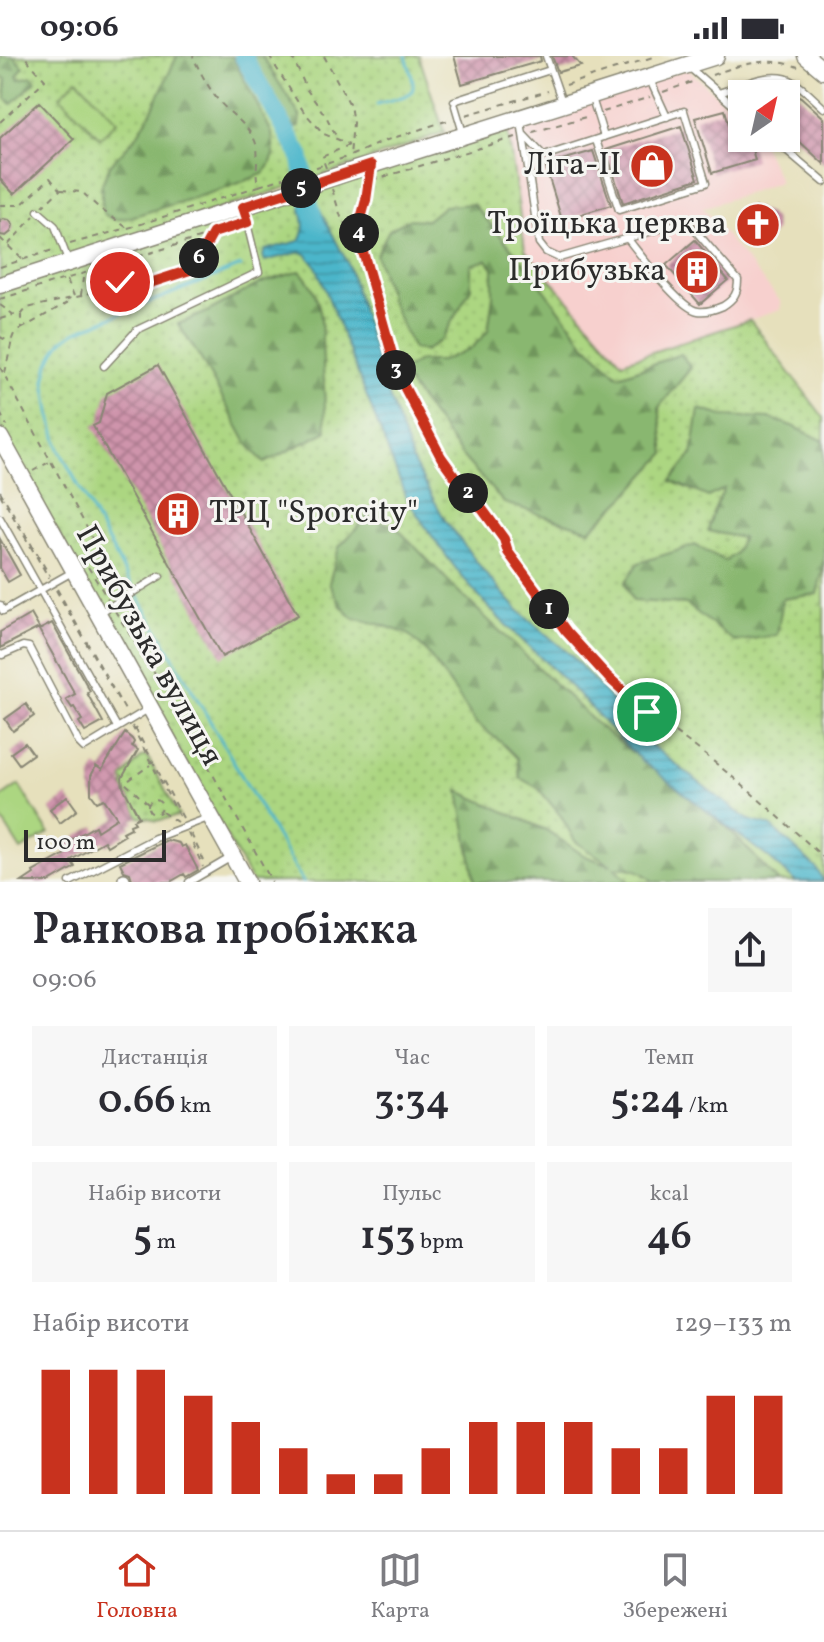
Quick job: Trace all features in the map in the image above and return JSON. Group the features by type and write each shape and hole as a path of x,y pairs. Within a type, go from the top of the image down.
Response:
{"main road":[{"path":"0,285 68,271 246,214 261,193 358,172 520,117 560,96 591,95 716,56"},
{"path":"806,64 824,71"},
{"name":"Прибузька вулиця","path":"0,437 105,609 150,708 247,882"}],"lane":[{"path":"546,56 560,96"},
{"path":"687,65 728,101"},
{"path":"464,135 454,104 550,70"},
{"path":"649,77 667,117"},
{"path":"719,93 768,78 778,78 796,83 824,108"},
{"path":"524,135 544,156 600,139 684,111 706,183 619,210 600,139 591,95"},
{"path":"520,117 539,243 546,252 559,258 627,238 687,221 738,280 738,290 721,307 697,311 683,304 627,238"},
{"path":"789,152 824,182"},
{"path":"38,211 55,226 68,271"},
{"path":"104,366 137,330 259,272 246,214"},
{"path":"0,518 117,727"},
{"path":"1,609 81,568"},
{"path":"105,609 160,576"},
{"path":"0,654 29,647 84,748 150,708"},
{"path":"70,882 155,838 211,817"},
{"path":"189,882 233,856"}],"path":[{"path":"0,122 45,80 24,56"},
{"path":"193,56 218,101 253,137 258,151 256,178 261,193"},
{"path":"269,56 304,112 324,134 350,144"},
{"path":"292,56 307,90 339,141"},
{"path":"324,56 350,105 353,123 350,144 366,200 359,226 361,245 398,375 441,457 504,539 508,552 566,631 608,677 647,712 772,809 824,858"},
{"path":"358,172 384,141 458,117 560,96 656,56"},
{"path":"0,267 63,246 261,193 358,172 380,178 597,114 748,62 769,60 806,64"},
{"path":"0,205 21,205 50,178 60,190 82,192 127,228"},
{"path":"47,202 60,190"},
{"path":"8,245 38,211"},
{"path":"0,299 68,271 213,233 246,214"},
{"path":"21,329 21,315 27,308 75,298 120,282 150,283 193,269 213,233"},
{"path":"0,238 23,260"},
{"path":"68,271 75,298"},
{"path":"81,296 83,278"},
{"path":"4,375 14,334 75,298"},
{"path":"0,305 14,315"},
{"path":"0,319 21,315"},
{"path":"0,348 2,338 12,339"},
{"path":"0,367 107,570 94,577"},
{"path":"32,472 51,461"},
{"path":"0,493 130,720 207,872"},
{"path":"81,568 94,577 105,609 177,709 272,882"},
{"path":"130,720 186,826"},
{"path":"148,804 125,783 151,764"},
{"path":"158,801 161,811 150,813 148,804 158,801"},
{"path":"161,811 186,826"}],"shaded area":[{"path":"688,69 728,105 728,152 766,152 780,182 703,208 781,302 780,310 622,362 525,250 507,126"}],"green space":[{"path":"0,56 419,56 444,132 354,165 0,281"},
{"path":"0,56 13,56 23,67 17,76 19,79 32,76 36,81 12,104 6,99 6,79 0,79"},
{"path":"177,56 232,56 272,133 274,155 263,174 131,217 110,218 103,213 101,186 110,165 136,137 151,112"},
{"path":"248,56 262,56 300,116 299,126 292,129 285,120"},
{"path":"77,79 117,121 100,138 60,96"},
{"path":"507,126 525,250 622,362 750,320 824,418 824,882 252,882 0,428 0,290"},
{"path":"473,204 526,265 586,345 619,376 681,354 691,368 659,407 665,454 590,530 504,503 463,457 400,372 419,361 441,361 472,348 488,331 493,268 487,260 471,265 471,288 442,339 425,351 413,349 390,300 376,255 389,230 409,219 427,220 444,206"},
{"path":"300,271 314,292 321,317 326,432 264,463 247,443 178,324 261,283"},
{"path":"699,409 723,416 769,418 824,441 824,565 817,594 783,599 777,635 735,642 686,604 633,601 625,583 638,563 695,545 725,561 735,553 742,538 708,531 724,489 708,497 671,481 692,455"},
{"path":"368,516 396,527 599,726 728,828 779,882 653,882 641,872 615,868 629,882 475,882 459,791 546,830 585,856 611,865 575,841 561,816 538,788 520,778 517,758 476,723 426,651 408,634 353,618 341,606 329,583 339,547"},
{"path":"147,756 179,816 156,821 139,817 123,787 125,783 122,778 142,757"},
{"path":"19,785 49,833 21,850 0,817 0,798"}],"water":[{"path":"315,204 348,264 382,377 413,462 445,520 508,599 572,656 647,742 744,817 772,827 817,869 824,882 796,882 642,761 495,614 448,558 406,497 316,266 301,252 265,261 263,256 265,250 299,241 304,230 301,208"}],"building":[{"path":"454,56 540,56 541,61 462,84"},
{"path":"552,56 572,56 581,66 558,72"},
{"path":"800,97 824,118 824,164 800,142"},
{"path":"39,102 74,139 14,194 0,179 0,138"},
{"path":"725,110 728,152 753,152 755,160 712,173 695,118"},
{"path":"681,126 698,179 623,203 606,150"},
{"path":"593,151 611,205 562,220 545,165"},
{"path":"756,207 774,218 776,230 766,241 750,240 741,221"},
{"path":"3,219 13,225 6,236 0,235 0,221"},
{"name":"Прибузька","path":"695,240 728,280 700,304 666,265"},
{"name":"ТРЦ \"Sporcity\"","path":"158,365 298,615 222,657 93,426 99,423 107,393"},
{"path":"0,539 20,575 8,582 0,568"},
{"path":"31,614 39,628 0,648 0,632"},
{"path":"52,623 90,691 87,693 103,722 85,732 79,722 82,720 66,699 75,694 39,630"},
{"path":"26,704 34,716 13,731 5,719"},
{"path":"125,733 138,750 122,778 123,787 139,817 133,820 135,823 123,832 125,835 107,846 104,841 71,860 75,867 49,882 22,882 33,872 67,853 62,845 95,826 97,831 117,818 104,799 97,802 91,794 91,776 96,766 102,770"},
{"path":"25,743 33,754 19,764 11,753"},
{"path":"67,796 77,810 60,823 50,809"},
{"path":"167,840 179,843 181,847 185,845 198,870 170,882 133,882 130,873 124,871 120,863"}],"waterway":[{"path":"243,56 300,155 317,228"},
{"path":"377,104 411,92 413,80 406,56"},
{"path":"241,266 77,331 63,340 55,351 45,381 59,449 128,579 303,882"}],"place":[{"name":"Ліга-II","path":"652,166"},
{"name":"Троїцька церква","path":"758,225"},
{"name":"Прибузька","path":"697,272"},
{"name":"ТРЦ \"Sporcity\"","path":"178,514"}],"route":[{"path":"120,282 150,283 193,269 213,233 248,222 243,207 371,165 359,226 361,245 398,375 441,457 504,539 508,552 566,631 608,677 647,712"}]}
